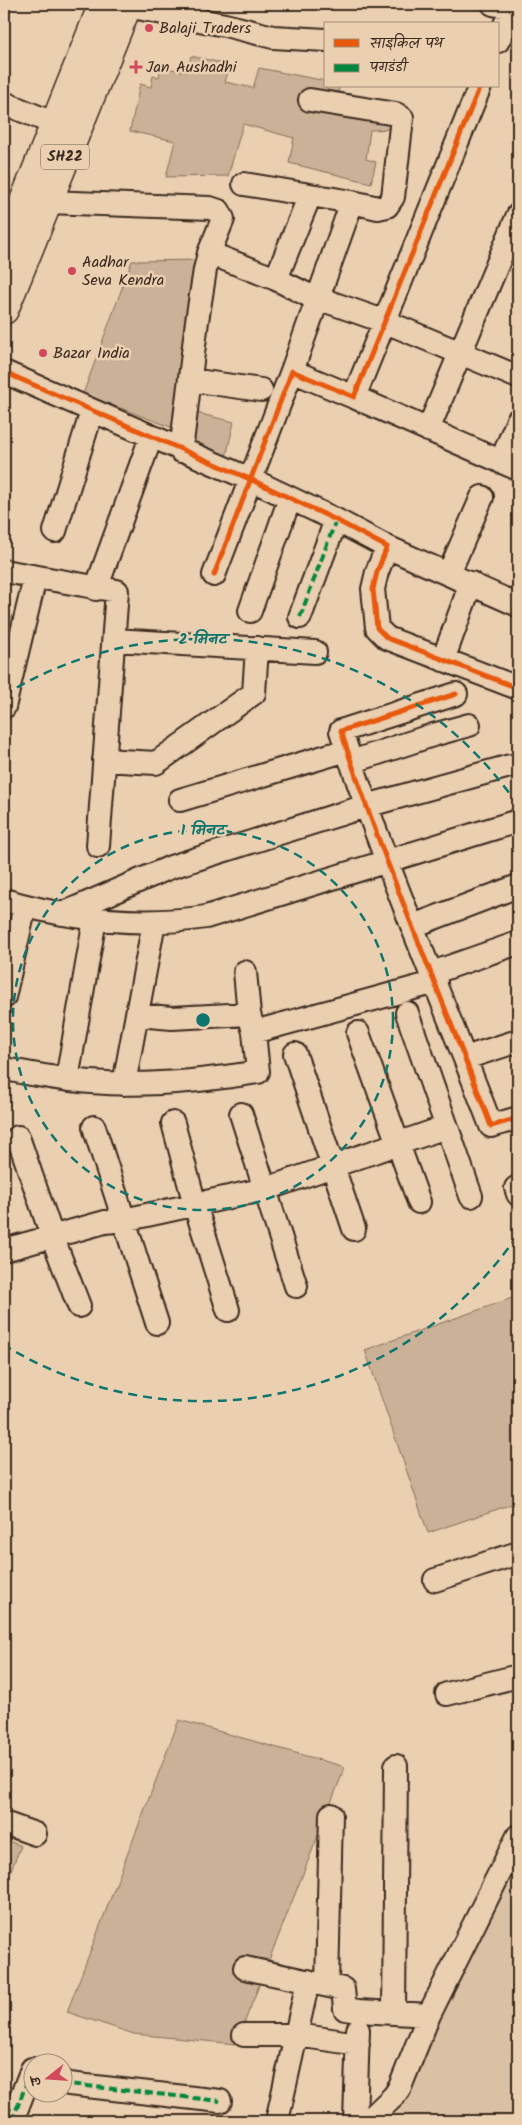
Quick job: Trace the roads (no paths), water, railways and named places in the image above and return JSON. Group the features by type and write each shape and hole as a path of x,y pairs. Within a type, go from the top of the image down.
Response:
{"highway":[{"name":"SH22","path":"4,251 65,128 119,5"},
{"name":"SH22","path":"4,310 47,202 65,128"}],"street":[{"path":"493,4 512,8 500,36"},
{"path":"119,5 225,24 273,37 324,40"},
{"path":"354,397 479,88"},
{"path":"244,184 378,208 387,206 393,197 402,118 396,114 310,100"},
{"path":"4,103 65,128"},
{"path":"276,279 310,195"},
{"path":"47,202 210,208 219,211 222,219 209,252 197,321 181,450"},
{"path":"214,575 252,480 352,202"},
{"path":"428,430 518,215"},
{"path":"209,252 276,279 306,294 386,322 518,377"},
{"path":"292,371 510,465 518,420"},
{"path":"4,372 252,480 336,520 387,547 518,605"},
{"path":"190,380 261,390"},
{"path":"55,531 92,411"},
{"path":"96,589 151,437"},
{"path":"449,574 482,497"},
{"path":"250,611 290,498"},
{"path":"300,617 336,520"},
{"path":"387,547 377,572 373,589 378,628 387,638 518,688"},
{"path":"4,571 117,592 98,846"},
{"path":"4,706 35,578"},
{"path":"444,660 471,583"},
{"path":"114,640 315,652"},
{"path":"104,760 156,763 238,706 254,694 257,648"},
{"path":"456,694 341,731 385,861 434,977 491,1126 518,1118"},
{"path":"180,800 469,725"},
{"path":"61,914 170,868 366,806 510,766"},
{"path":"4,997 14,903 61,914 95,919 173,922 206,917 518,821"},
{"path":"413,926 518,886"},
{"path":"67,1079 95,919"},
{"path":"124,1084 154,922"},
{"path":"137,1015 252,1023 434,977 518,943"},
{"path":"4,1069 67,1079 124,1084 217,1079 258,1072 245,972"},
{"path":"407,1013 471,1196"},
{"path":"358,1033 419,1202"},
{"path":"465,1058 518,1041"},
{"path":"295,1054 354,1228"},
{"path":"241,1114 296,1286"},
{"path":"173,1123 195,1205 228,1310"},
{"path":"94,1127 158,1323"},
{"path":"4,1250 105,1222 124,1220 266,1189 446,1127"},
{"path":"18,1137 52,1236 79,1306"},
{"path":"518,1188 516,1188 518,1194"},
{"path":"435,1580 518,1553"},
{"path":"447,1694 518,1676"},
{"path":"394,2013 396,1766"},
{"path":"277,2121 297,2035 318,1983 331,1815"},
{"path":"4,1823 35,1834"},
{"path":"368,2121 394,2096 400,2087 429,2015 518,1836"},
{"path":"246,1968 343,1989 345,2009 429,2015"},
{"path":"355,2121 359,2011"},
{"path":"244,2036 297,2035 358,2044"},
{"path":"72,2084 220,2101"},
{"path":"10,2113 22,2090"}],"place":[{"name":"Balaji Traders","path":"149,28"},
{"name":"Jan Aushadhi","path":"136,67"},
{"name":"Aadhar Seva Kendra","path":"72,271"},
{"name":"Bazar India","path":"43,353"}]}
